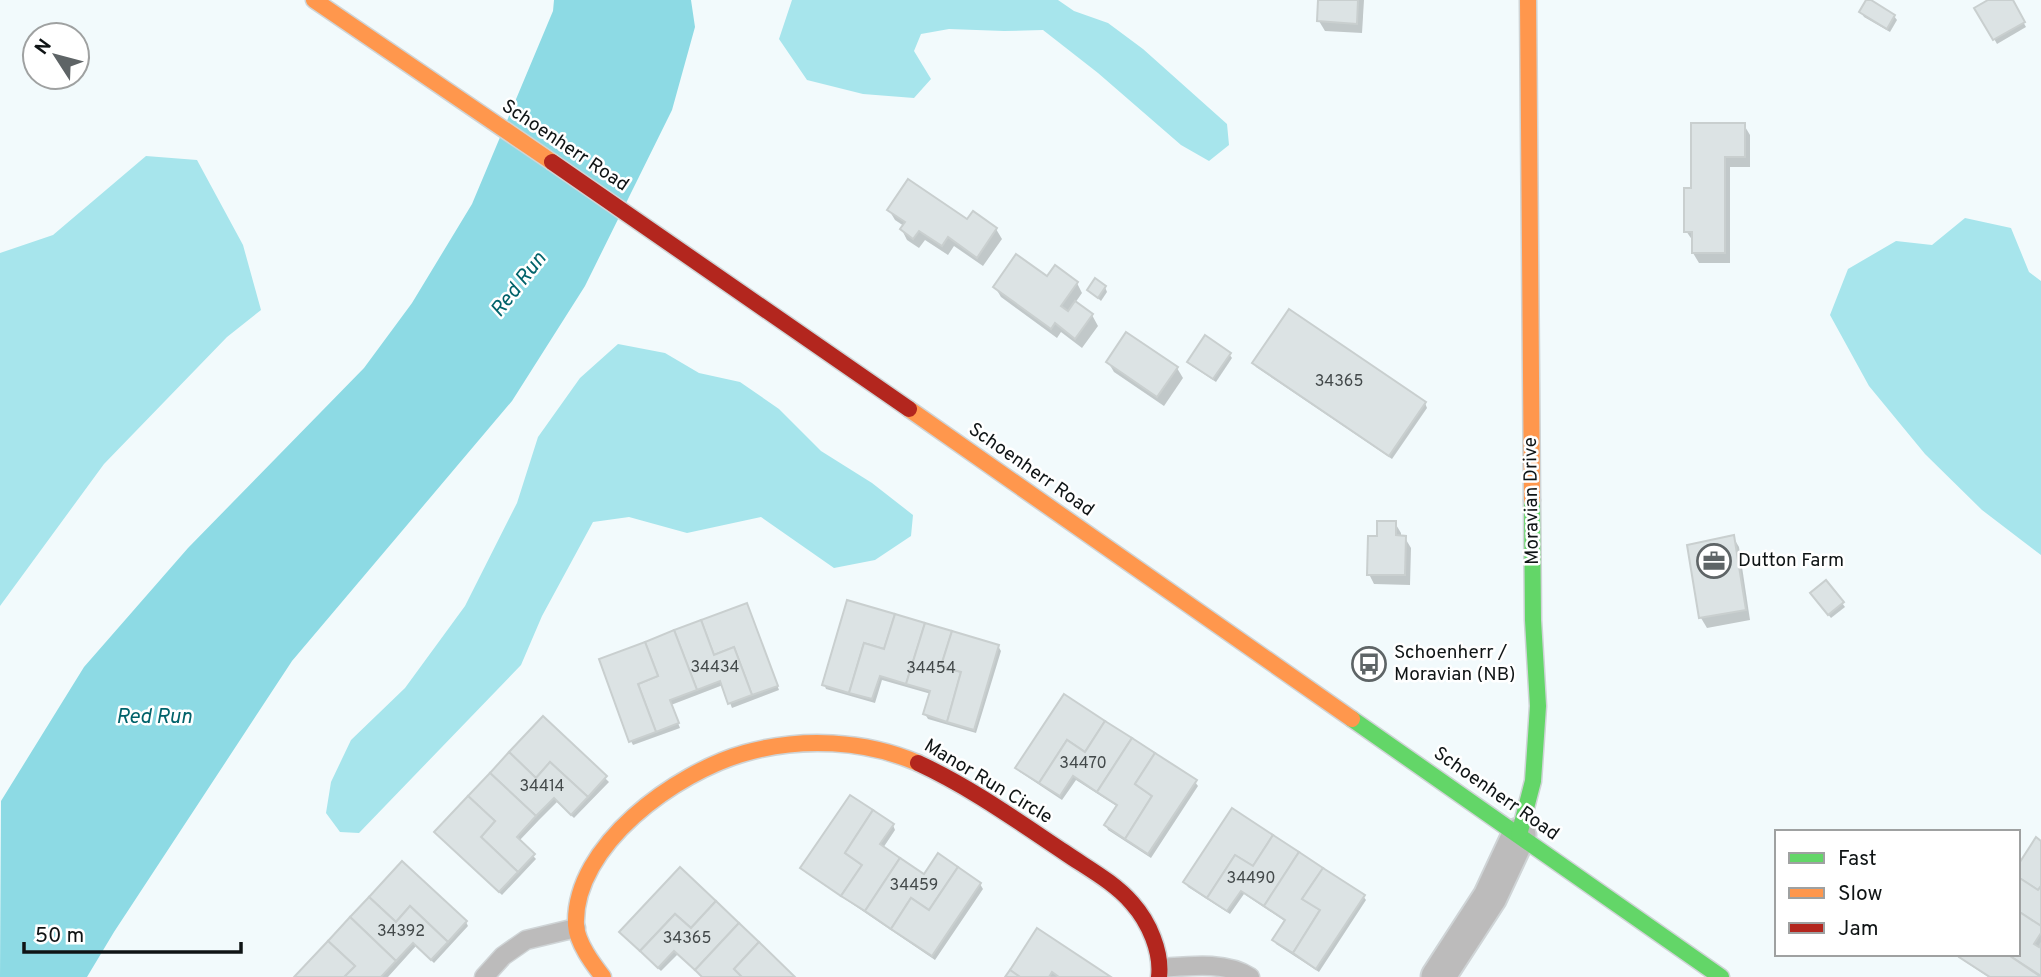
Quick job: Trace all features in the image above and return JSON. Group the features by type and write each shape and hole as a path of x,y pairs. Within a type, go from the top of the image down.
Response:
{"main road":[{"name":"Schoenherr Road","path":"314,0 702,264 1721,977"},
{"name":"Moravian Drive","path":"1519,835 1533,781 1538,706 1533,620 1528,0"},
{"name":"Manor Run Circle","path":"576,929 581,890 590,867 610,841 660,795 696,773 745,752 818,742 902,754 989,803 1123,892 1142,913 1151,931 1160,972"},
{"path":"576,929 603,977"}],"street":[{"name":"Moravian Drive","path":"1438,977 1490,897 1519,835"}],"lane":[{"path":"484,977 503,956 526,940 576,929"},
{"path":"1160,972 1223,967 1250,977"}],"shaded area":[{"path":"792,0 1058,0 1074,11 1108,23 1143,49 1227,124 1229,145 1209,161 1181,145 1098,73 1043,30 949,29 921,34 914,51 931,79 914,98 863,94 807,80 779,39"},
{"path":"146,156 197,160 243,245 261,310 227,337 104,464 0,606 0,253 53,235"},
{"path":"1965,218 2011,228 2029,272 2041,281 2041,555 1982,510 1925,454 1869,386 1830,315 1848,269 1896,241 1932,245"},
{"path":"618,344 665,353 699,373 740,382 779,409 821,451 872,483 913,515 911,536 875,560 834,568 761,517 687,533 629,517 593,522 542,616 521,665 359,833 340,832 326,813 331,782 351,740 405,688 465,606 517,503 538,437 580,378"}],"water":[{"name":"Red Run","path":"554,0 691,0 695,27 672,110 585,286 512,401 292,661 87,977 0,977 1,801 84,667 188,548 364,368 412,303 472,204 553,11"}],"building":[{"path":"1318,0 1358,0 1357,24 1317,21"},
{"path":"1866,0 1871,0 1895,15 1887,29 1859,12"},
{"path":"1988,0 2013,0 2025,22 1993,40 1974,8"},
{"path":"1691,123 1745,123 1745,157 1725,157 1725,253 1692,253 1692,232 1684,232 1684,188 1691,188"},
{"path":"908,179 967,219 973,211 997,228 977,258 948,237 942,246 919,231 913,239 900,229 905,222 887,210"},
{"path":"1016,254 1047,276 1055,265 1078,282 1061,306 1068,311 1075,301 1093,314 1075,339 1055,323 1051,329 993,287"},
{"path":"1095,278 1106,286 1098,298 1087,290"},
{"path":"1289,309 1426,402 1389,456 1252,363"},
{"path":"1126,332 1178,367 1157,397 1106,362"},
{"path":"1205,335 1231,353 1213,379 1187,362"},
{"path":"1377,521 1396,521 1396,535 1406,536 1405,575 1367,575 1368,536 1377,536"},
{"name":"Dutton Farm","path":"1734,535 1746,610 1699,618 1687,545"},
{"path":"1826,580 1844,602 1828,615 1810,593"},
{"path":"847,600 895,614 884,649 864,643 849,693 822,685"},
{"path":"747,603 778,686 752,695 734,647 714,655 701,620"},
{"path":"895,614 925,623 906,684 880,676 872,699 849,693 864,643 884,649"},
{"path":"701,620 714,655 734,647 752,695 728,704 720,681 697,690 674,630"},
{"path":"925,623 952,631 941,666 961,672 947,722 923,714 930,691 906,684"},
{"path":"674,630 697,690 670,700 679,723 656,732 638,684 658,676 645,642"},
{"path":"952,631 999,645 974,730 947,722 961,672 941,666"},
{"path":"645,642 658,676 638,684 656,732 629,742 599,659"},
{"path":"1064,694 1105,721 1085,752 1067,740 1039,783 1015,768"},
{"path":"543,716 607,776 588,797 550,762 536,778 509,752"},
{"path":"1105,721 1132,738 1097,792 1073,776 1060,796 1039,783 1067,740 1085,752"},
{"path":"1132,738 1155,753 1135,784 1152,796 1125,839 1104,825 1117,805 1097,792"},
{"path":"509,752 536,778 550,762 588,797 571,815 554,798 536,816 490,773"},
{"path":"1155,753 1197,780 1148,854 1125,839 1152,796 1135,784"},
{"path":"490,773 536,816 517,837 535,854 518,872 481,837 495,821 468,796"},
{"path":"850,795 873,810 845,853 862,865 841,896 800,868"},
{"path":"468,796 495,821 481,837 518,872 499,892 434,832"},
{"path":"1232,808 1273,835 1253,866 1235,855 1207,898 1183,882"},
{"path":"873,810 894,824 880,844 900,858 865,911 841,896 862,865 845,853"},
{"path":"1273,835 1299,852 1264,906 1241,891 1227,911 1207,898 1235,855 1253,866"},
{"path":"2036,837 2041,841 2041,886 2038,890 2020,878 2020,862"},
{"path":"1299,852 1323,868 1302,899 1320,910 1293,953 1272,940 1285,920 1264,906"},
{"path":"938,853 958,867 929,910 911,898 891,929 865,911 900,858 924,874"},
{"path":"402,861 467,921 448,942 410,906 396,922 369,897"},
{"path":"680,867 716,901 691,928 675,914 640,951 619,932"},
{"path":"958,867 981,883 932,956 891,929 911,898 929,910"},
{"path":"1323,868 1365,895 1316,969 1293,953 1320,910 1302,899"},
{"path":"2020,878 2038,890 2041,886 2041,926 2020,912"},
{"path":"369,897 396,922 410,906 448,942 431,960 413,943 396,961 350,917"},
{"path":"716,901 739,923 695,970 674,951 658,968 640,951 675,914 691,928"},
{"path":"2020,912 2041,926 2041,933 2034,944 2039,947 2041,943 2041,976 2010,956 2020,956"},
{"path":"350,917 396,961 381,977 344,977 355,966 328,941"},
{"path":"739,923 759,942 734,969 742,977 702,977 695,970"},
{"path":"1037,928 1111,977 1059,977 1052,972 1049,977 1020,977 1010,970"},
{"path":"328,941 355,966 344,977 294,977"},
{"path":"759,942 795,977 742,977 734,969"},
{"path":"2010,956 2041,977 1990,977 1959,957"},
{"path":"1010,970 1020,977 1005,977"}],"traffic: fast":[{"path":"1519,835 1533,781 1538,706 1533,620 1532,500"},
{"path":"1352,719 1721,977"}],"traffic: slow":[{"path":"314,0 552,162"},
{"path":"1528,0 1532,500"},
{"path":"909,409 1352,719"},
{"path":"603,977 586,953 577,932 580,895 592,867 610,840 634,816 661,795 718,763 745,753 788,745 833,743 855,746 876,749 918,763"}],"traffic: jam":[{"path":"552,162 909,409"},
{"path":"918,763 992,804 1125,895 1149,928 1156,948 1159,977"}],"place":[{"name":"Dutton Farm","path":"1714,561"},
{"name":"Schoenherr / Moravian (NB)","path":"1369,664"}]}
